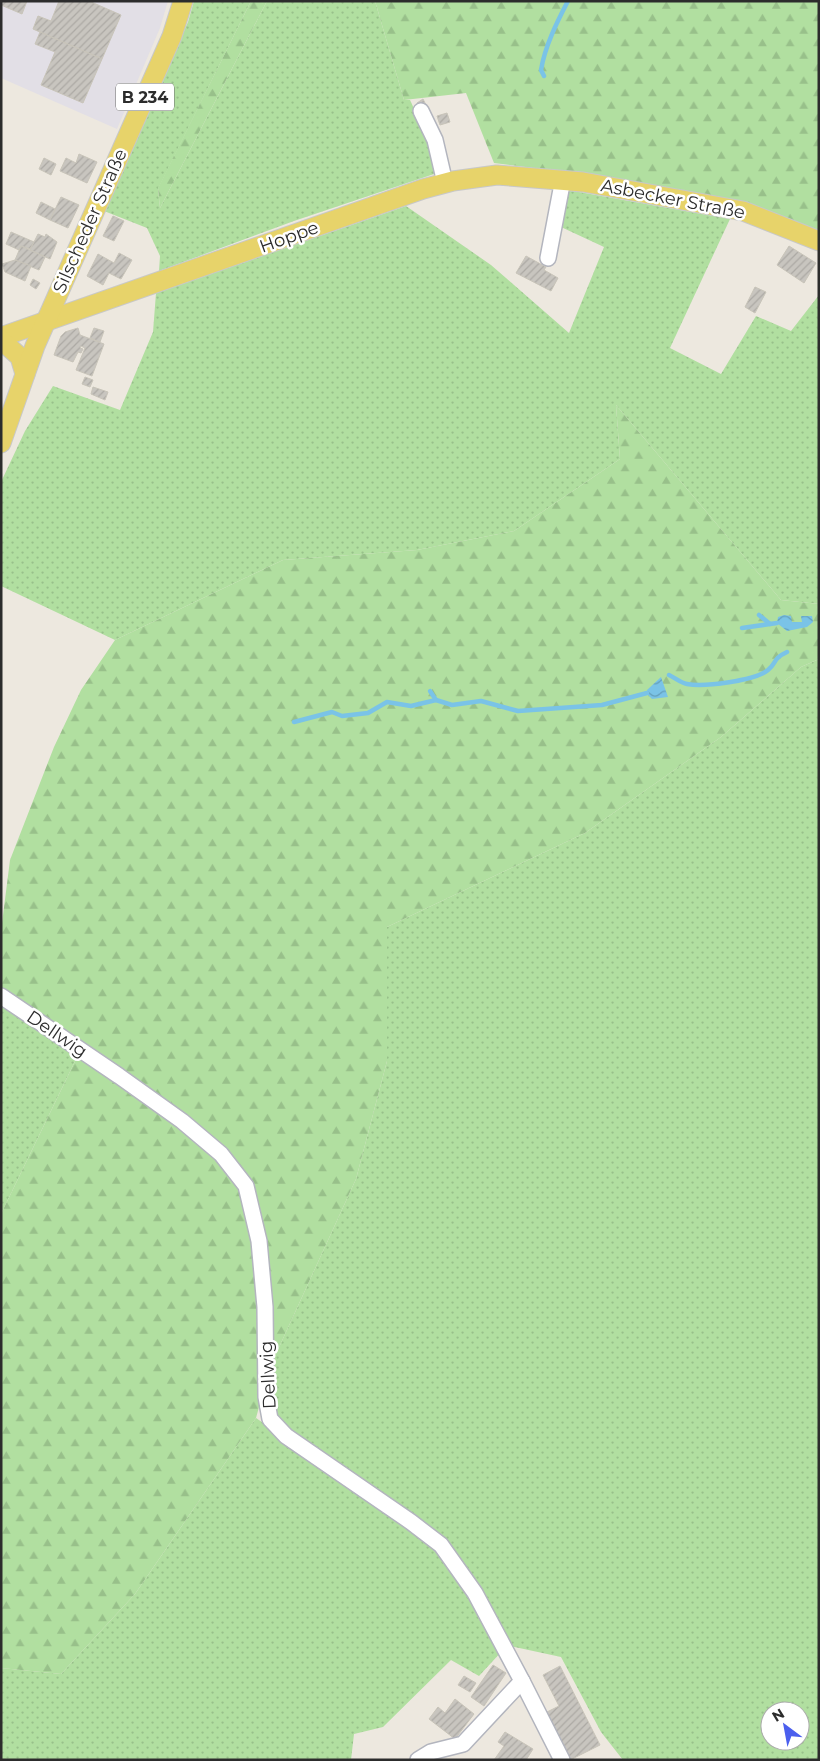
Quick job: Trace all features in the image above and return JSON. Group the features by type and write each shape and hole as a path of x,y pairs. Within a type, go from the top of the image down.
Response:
{"main road":[{"name":"Silscheder Straße","path":"1,443 45,321 172,36 182,1"},
{"name":"Hoppe","path":"1,338 45,321 445,183 497,175 583,182"},
{"name":"Asbecker Straße","path":"583,182 742,211 819,241"},
{"path":"1,338 20,357 25,374"}],"street":[{"path":"421,111 435,140 445,183"},
{"path":"548,258 563,180"},
{"name":"Dellwig","path":"1,996 127,1081 182,1122 221,1154 246,1186 259,1240 265,1307 266,1397 270,1419 286,1436 411,1522 441,1545 475,1593 562,1760"},
{"path":"418,1760 431,1752 463,1744 522,1682"}],"shaded area":[{"path":"1,1 168,1 160,28 117,129 1,78"}],"green space":[{"path":"194,1 251,1 158,189 160,208 267,1 375,1 404,100 410,100 434,152 437,173 294,221 159,271 160,256 147,228 104,211 188,22"},
{"path":"251,1 267,1 160,208 158,188"},
{"path":"375,1 819,1 819,232 721,199 618,179 494,163 466,93 404,100"},
{"path":"568,190 730,219 670,348 721,374 756,316 791,331 819,295 819,604 781,600 616,405 620,459 514,531 417,550 283,560 115,640 1,586 1,482 25,431 53,386 120,410 153,332 156,293 406,206 491,265 569,333 604,247 561,227"},
{"path":"616,405 781,600 819,604 819,659 801,667 721,737 585,833 387,927 387,1061 356,1179 270,1367 256,1418 135,1594 61,1674 1,1668 1,1214 79,1053 1,990 1,931 10,860 54,747 81,690 115,640 283,560 417,550 514,531 620,459"},
{"path":"819,659 819,1760 623,1760 601,1732 561,1657 510,1646 467,1571 288,1433 273,1417 270,1367 356,1179 387,1061 387,927 585,833 721,737 801,667"},
{"path":"1,1000 79,1053 1,1214"},
{"path":"256,1418 411,1525 441,1549 503,1650 479,1676 451,1660 383,1727 354,1734 351,1760 1,1760 1,1668 61,1674 135,1594"}],"water":[{"path":"784,615 791,616 792,622 802,622 801,616 812,616 813,622 807,627 787,631 777,623 778,617"},
{"path":"661,677 668,697 652,699 648,695 647,690"}],"building":[{"path":"1,1 27,1 22,14 1,5"},
{"path":"59,1 89,1 121,15 102,59 33,29 38,16 51,21"},
{"path":"40,32 102,59 83,103 41,85 55,52 35,44"},
{"path":"423,99 426,105 420,109 417,103"},
{"path":"447,113 450,122 440,125 437,116"},
{"path":"79,154 97,162 87,183 60,171 66,158 76,163"},
{"path":"44,158 56,164 51,175 39,169"},
{"path":"61,197 79,205 68,228 50,220"},
{"path":"41,202 55,209 50,220 36,213"},
{"path":"113,216 124,221 114,241 103,236"},
{"path":"11,232 34,242 30,249 21,246 19,250 6,244"},
{"path":"38,234 45,237 46,234 57,242 50,259 30,250"},
{"path":"21,246 45,257 39,270 15,260"},
{"path":"789,246 816,263 804,283 777,265"},
{"path":"119,253 132,260 121,279 109,273 103,285 87,276 98,254 114,263"},
{"path":"526,256 546,267 544,270 558,278 551,291 516,273"},
{"path":"15,260 31,266 25,281 5,272 2,264"},
{"path":"33,279 40,283 36,289 30,285"},
{"path":"755,287 766,292 755,313 745,307"},
{"path":"78,328 80,335 104,344 92,376 76,370 85,348 81,346 80,348 83,349 81,353 78,352 73,362 54,355 61,336 65,332"},
{"path":"94,328 104,331 100,342 90,338"},
{"path":"85,377 93,380 90,387 82,384"},
{"path":"93,387 108,392 105,400 91,394"},
{"path":"493,1665 506,1673 484,1706 471,1697"},
{"path":"560,1666 600,1745 570,1760 566,1760 543,1714 559,1706 543,1675"},
{"path":"464,1676 476,1683 470,1692 458,1685"},
{"path":"455,1699 474,1714 455,1739 429,1719 438,1707 445,1713"},
{"path":"505,1732 533,1749 526,1760 494,1760 504,1746 498,1742"}],"waterway":[{"path":"544,76 541,70 545,52 568,1"},
{"path":"759,615 770,624 777,623"},
{"path":"742,628 770,624"},
{"path":"669,675 680,682 695,685 741,680 768,670 779,657 787,652"},
{"path":"430,691 436,700"},
{"path":"294,722 332,712 342,716 368,713 387,702 411,706 436,700 452,705 481,701 518,711 602,705 647,693"}]}
